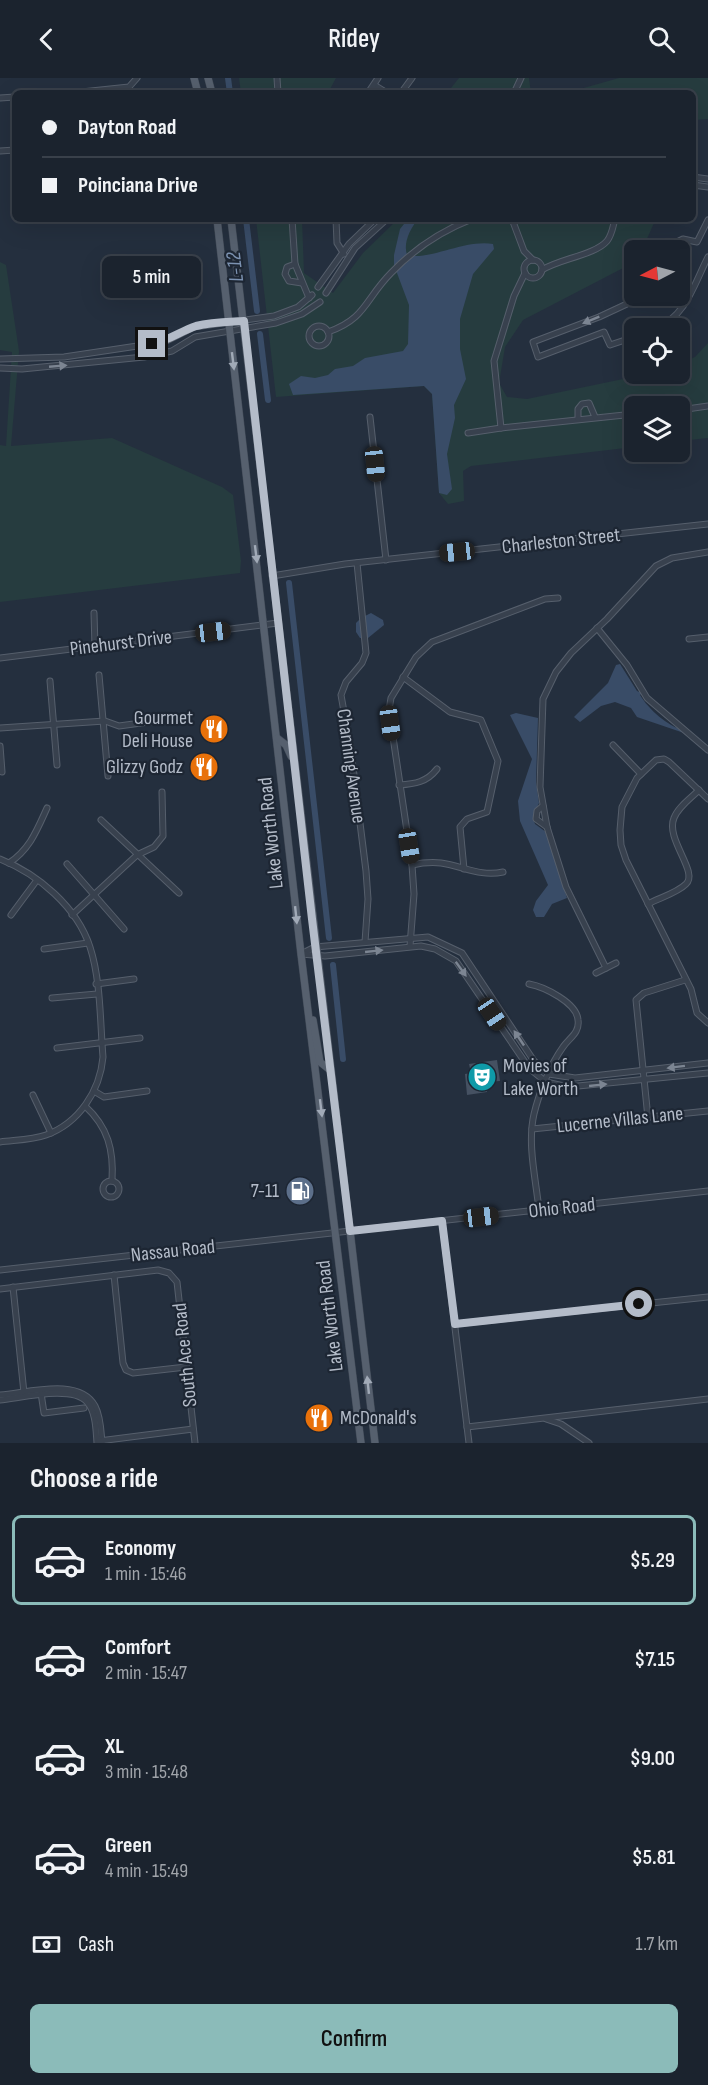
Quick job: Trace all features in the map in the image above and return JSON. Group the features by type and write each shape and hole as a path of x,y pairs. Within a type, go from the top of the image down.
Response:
{"main road":[{"name":"Lake Worth Road","path":"217,222 301,954 337,1232 361,1443"},
{"name":"Lake Worth Road","path":"231,222 348,1231 375,1443"},
{"path":"277,738 286,745 294,761"},
{"path":"306,991 316,1029 321,1062 330,1070"}],"street":[{"path":"100,90 129,87 137,78"},
{"path":"371,90 378,78"},
{"path":"374,85 382,90"},
{"path":"690,240 697,242 708,220"},
{"path":"0,368 22,369 144,357 172,351 195,338 230,330 290,311 311,297 302,283 295,264 292,222"},
{"path":"336,222 337,243 346,259"},
{"path":"318,287 342,252 371,222"},
{"path":"326,293 346,259 368,234 383,222"},
{"path":"328,332 347,326 360,316 390,274 411,254 436,236 466,222"},
{"path":"501,428 494,361 514,296 525,273 524,251 513,222"},
{"path":"541,266 598,248 607,241 614,222"},
{"path":"524,251 541,266"},
{"path":"673,318 685,306 708,257"},
{"path":"525,265 533,260"},
{"path":"295,264 287,267 285,274 289,281 302,283"},
{"path":"520,286 540,275 541,266"},
{"path":"525,273 532,278"},
{"path":"0,359 64,357 164,342 194,327 229,322 244,325 276,323 293,318 320,302"},
{"path":"624,305 533,342 538,357 604,332 610,345 624,340"},
{"path":"290,311 293,318"},
{"path":"578,419 578,409 582,404 589,403 595,417"},
{"path":"690,409 708,406"},
{"path":"468,433 624,415"},
{"path":"370,417 386,560"},
{"name":"Charleston Street","path":"272,576 357,563 708,525"},
{"path":"606,968 566,887 547,827 540,787 543,699 556,672 571,653 656,566 672,558 708,552"},
{"name":"Channing Avenue","path":"357,563 366,653 362,663 346,682 341,695 351,751 366,871 368,899 365,942"},
{"path":"410,946 414,894 412,865 389,710 391,698 416,657 432,642 545,599 558,598"},
{"path":"94,613 95,647"},
{"name":"Pinehurst Drive","path":"0,658 278,623"},
{"path":"597,628 627,665 647,698 708,750"},
{"path":"689,639 708,637"},
{"path":"99,675 105,721 108,776"},
{"path":"403,677 450,712 474,717 483,723 498,757 487,812 467,819 460,826 464,869"},
{"path":"50,681 57,765"},
{"path":"0,728 105,721 118,726 163,720"},
{"path":"613,745 641,774"},
{"path":"0,746 2,772"},
{"path":"708,799 669,762 660,759 653,761 634,783 622,807 620,835 624,855 691,989 697,1013 708,1023"},
{"path":"399,785 421,782 431,777 437,769"},
{"path":"648,903 683,886 688,881 690,874 674,840 672,827 678,811 699,790"},
{"path":"72,915 137,855 154,847 163,836 162,792"},
{"path":"9,863 23,854 30,844 47,808"},
{"path":"101,820 180,893"},
{"path":"0,859 37,880 55,895 72,915 88,943 96,984 102,1043 102,1066 94,1091 85,1106 68,1123 51,1133 36,1138 0,1142"},
{"path":"412,865 442,863 472,872 493,874 503,872"},
{"path":"67,864 124,929"},
{"path":"10,915 37,880"},
{"path":"301,954 315,947 411,937 428,938 446,944 462,953 534,1060 549,1074 575,1078 708,1063"},
{"path":"44,950 88,943"},
{"path":"301,954 316,956 410,946 435,949 456,961 529,1068 546,1082 568,1088 708,1073"},
{"path":"596,973 616,963"},
{"path":"96,984 134,979"},
{"path":"648,1118 636,1000 644,993 685,980"},
{"path":"529,984 539,986 569,1005 578,1017 578,1029 560,1052 537,1102 532,1129 539,1210"},
{"path":"52,998 97,994"},
{"path":"57,1048 140,1038"},
{"path":"94,1091 104,1097 147,1091"},
{"path":"33,1095 51,1133"},
{"path":"85,1106 98,1119 109,1139 112,1153 112,1181"},
{"name":"Lucerne Villas Lane","path":"532,1129 708,1111"},
{"name":"Ohio Road","path":"348,1231 708,1191"},
{"path":"442,1221 469,1443"},
{"name":"Nassau Road","path":"0,1270 348,1231"},
{"name":"South Ace Road","path":"114,1275 158,1270 166,1272 177,1282 195,1443"},
{"path":"0,1289 114,1275 123,1363 126,1370 133,1373 186,1367"},
{"path":"13,1287 24,1393"},
{"path":"455,1324 708,1297"},
{"path":"0,1400 71,1388 91,1400 98,1412 100,1442 193,1429"},
{"path":"0,1395 41,1393"},
{"path":"41,1393 44,1413 84,1408"},
{"path":"467,1427 708,1399"},
{"path":"544,1419 561,1424 589,1443"}],"green space":[{"path":"239,78 336,78 330,90 241,90"},
{"path":"459,78 529,78 531,90 449,90"},
{"path":"619,78 708,78 708,119 696,120 696,90 577,90"},
{"path":"256,222 302,222 304,273 333,293 363,253 395,222 656,222 646,240 624,240 624,268 523,320 505,347 499,383 507,397 527,399 624,379 624,384 690,384 690,359 708,343 708,438 690,440 690,396 624,396 624,448 471,466 463,471 464,501 448,504 439,493 432,394 424,386 276,397"},
{"path":"0,262 6,265 19,351 11,446 112,438 222,487 233,495 241,561 240,573 0,602 0,445 6,446 12,352 0,350"}],"water":[{"path":"406,222 416,222 408,236 407,255 426,255 482,243 493,244 494,249 473,274 460,319 460,349 466,379 454,405 455,418 447,454 452,489 447,495 439,493 432,394 424,386 293,395 289,384 301,376 315,378 328,375 335,369 353,366 365,358 403,351 408,344 409,305 394,265 400,229"},
{"path":"371,613 383,620 384,625 368,638 360,638 356,632 356,623"},
{"path":"620,664 637,691 642,693 640,695 648,706 665,721 684,733 637,717 631,708 615,702 601,706 580,722 574,717 608,683 616,665"},
{"path":"516,713 538,718 536,782 539,803 533,817 535,824 546,832 567,898 552,904 544,917 536,917 533,910 536,901 548,885 520,821 518,801 532,759 510,715"}],"building":[{"name":"Movies of Lake Worth","path":"497,1060 500,1081 486,1082 487,1092 467,1095 465,1074 471,1073 469,1064"}],"waterway":[{"name":"L-12","path":"228,78 230,90"},
{"name":"L-12","path":"246,222 257,311"},
{"name":"L-12","path":"260,334 268,400"},
{"name":"L-12","path":"289,583 329,938"},
{"name":"L-12","path":"333,965 343,1059"}],"place":[{"name":"Gourmet Deli House","path":"214,729"},
{"name":"Glizzy Godz","path":"204,767"},
{"name":"Movies of Lake Worth","path":"482,1077"},
{"name":"7-11","path":"300,1191"},
{"name":"McDonald's","path":"319,1418"}],"route":[{"path":"152,344 164,342 194,327 220,322 244,321 350,1231 442,1221 455,1324 639,1304"}]}
